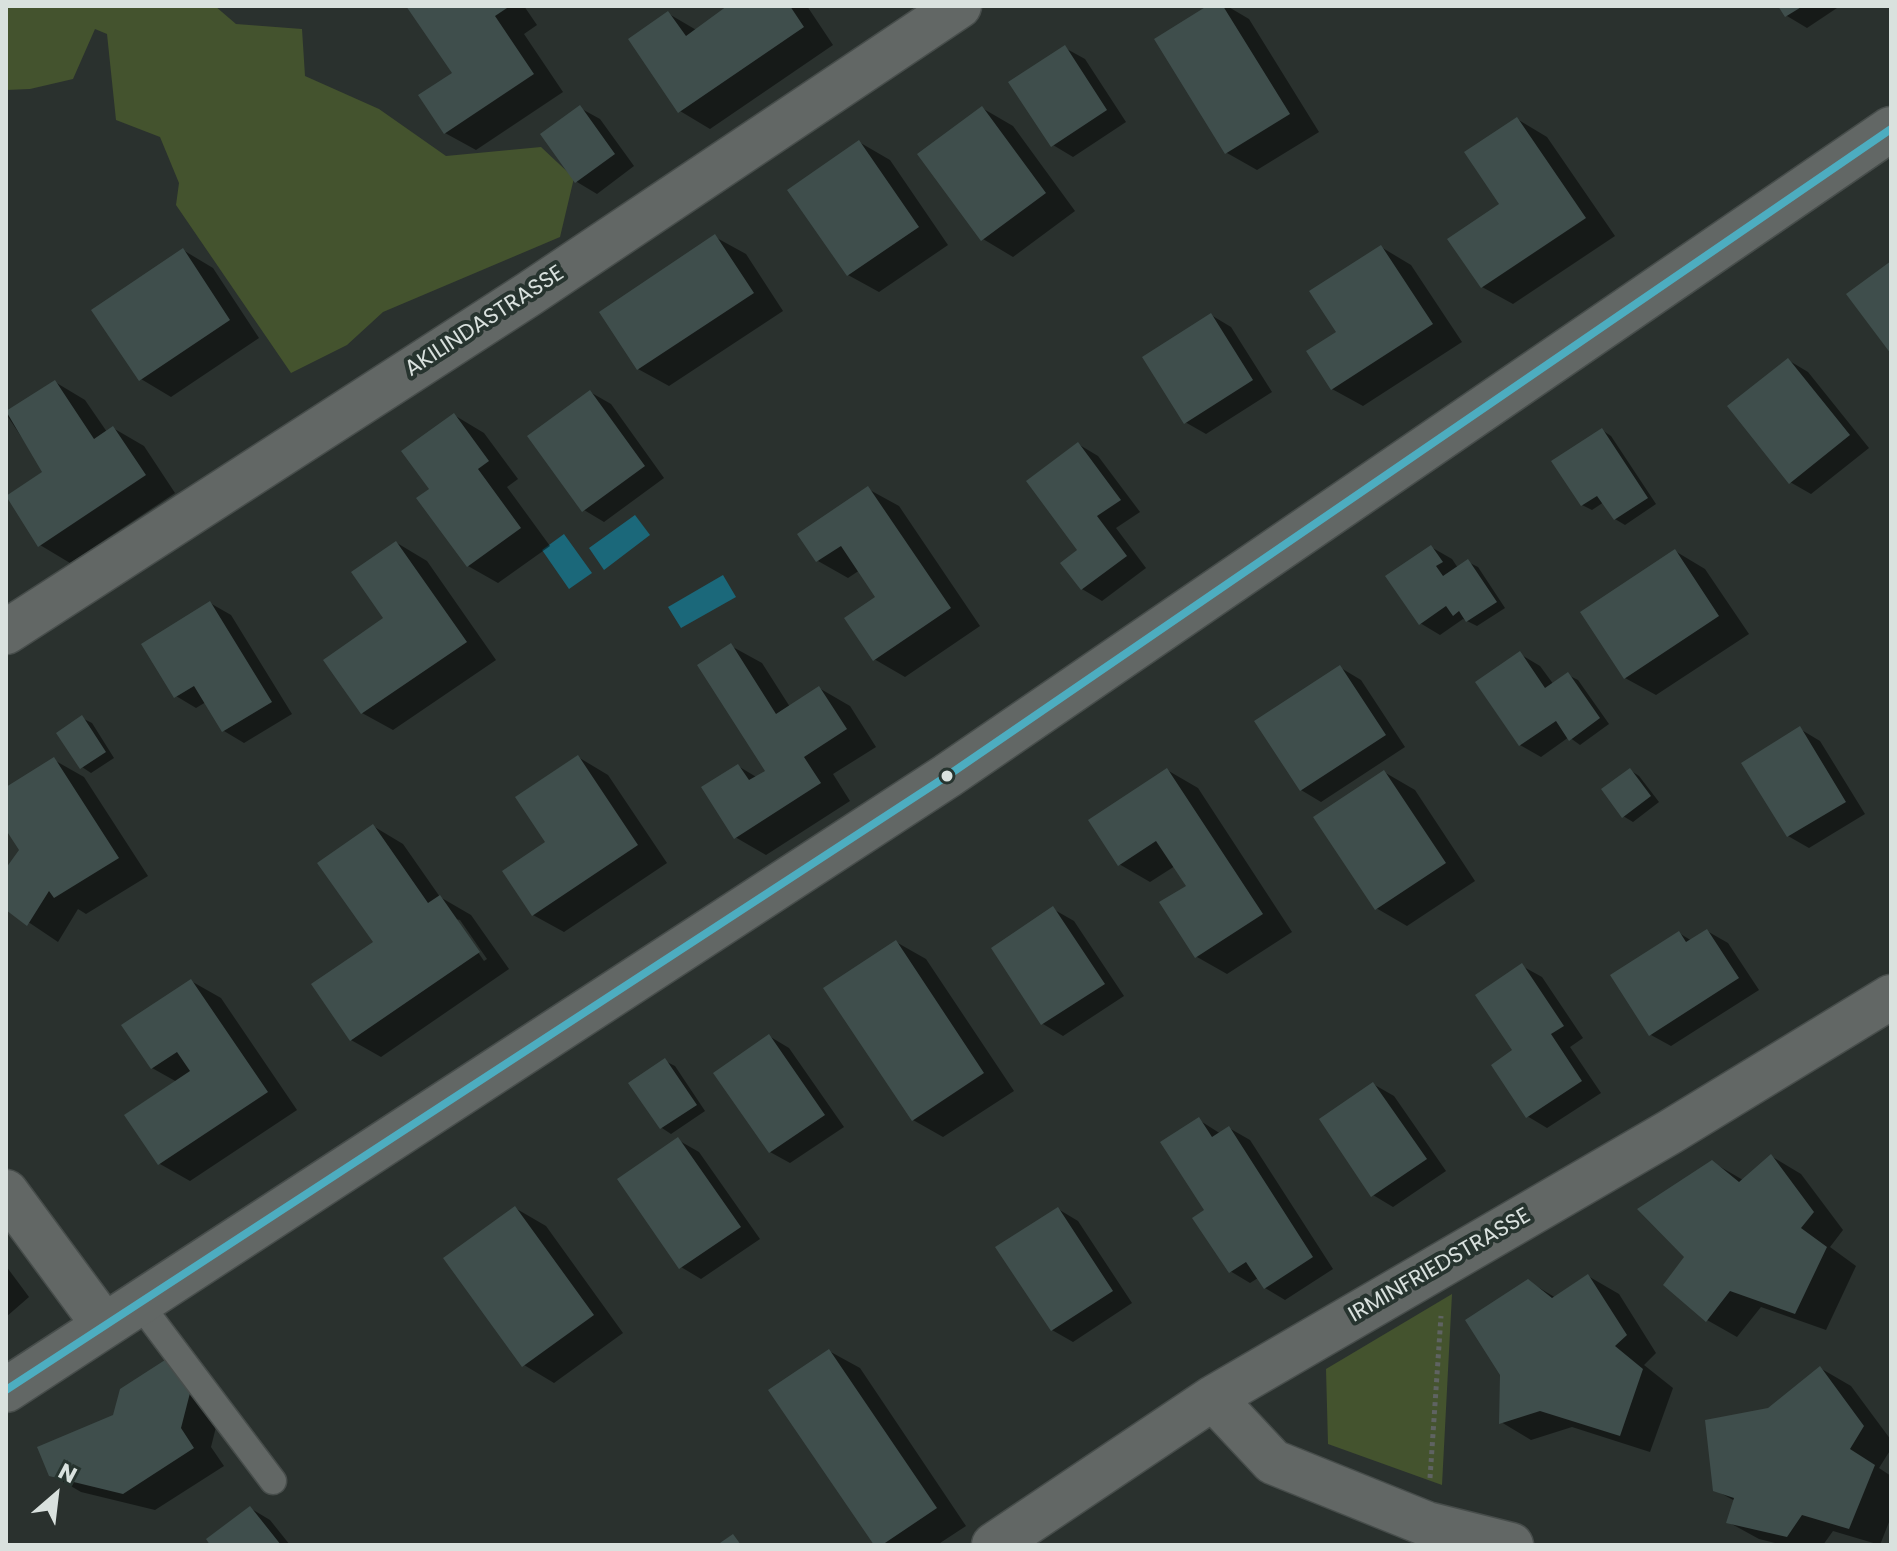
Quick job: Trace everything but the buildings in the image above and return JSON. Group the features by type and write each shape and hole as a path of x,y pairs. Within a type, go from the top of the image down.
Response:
{"street":[{"name":"AKILINDASTRASSE","path":"6,632 529,294 959,6"},
{"path":"6,1390 947,776 1891,129"},
{"name":"IRMINFRIEDSTRASSE","path":"994,1545 1213,1398 1670,1132 1891,997"},
{"path":"6,1192 122,1314"},
{"path":"1213,1398 1273,1462 1427,1534 1511,1545"}],"lane":[{"path":"122,1314 273,1481"}],"path":[{"path":"1427,1534 1445,1263"}],"green space":[{"path":"6,6 215,6 236,24 302,29 305,76 379,109 446,156 541,147 574,178 560,237 383,312 347,345 291,373 176,205 179,183 160,137 116,120 107,34 95,29 73,79 30,89 6,90"},
{"path":"1452,1294 1442,1485 1328,1444 1326,1369"}],"water":[{"path":"635,515 650,535 604,570 589,548"},
{"path":"564,534 592,573 569,589 542,550"},
{"path":"723,575 736,597 681,628 668,607"}],"transit line":[{"path":"6,1390 947,776 1891,129"}]}
